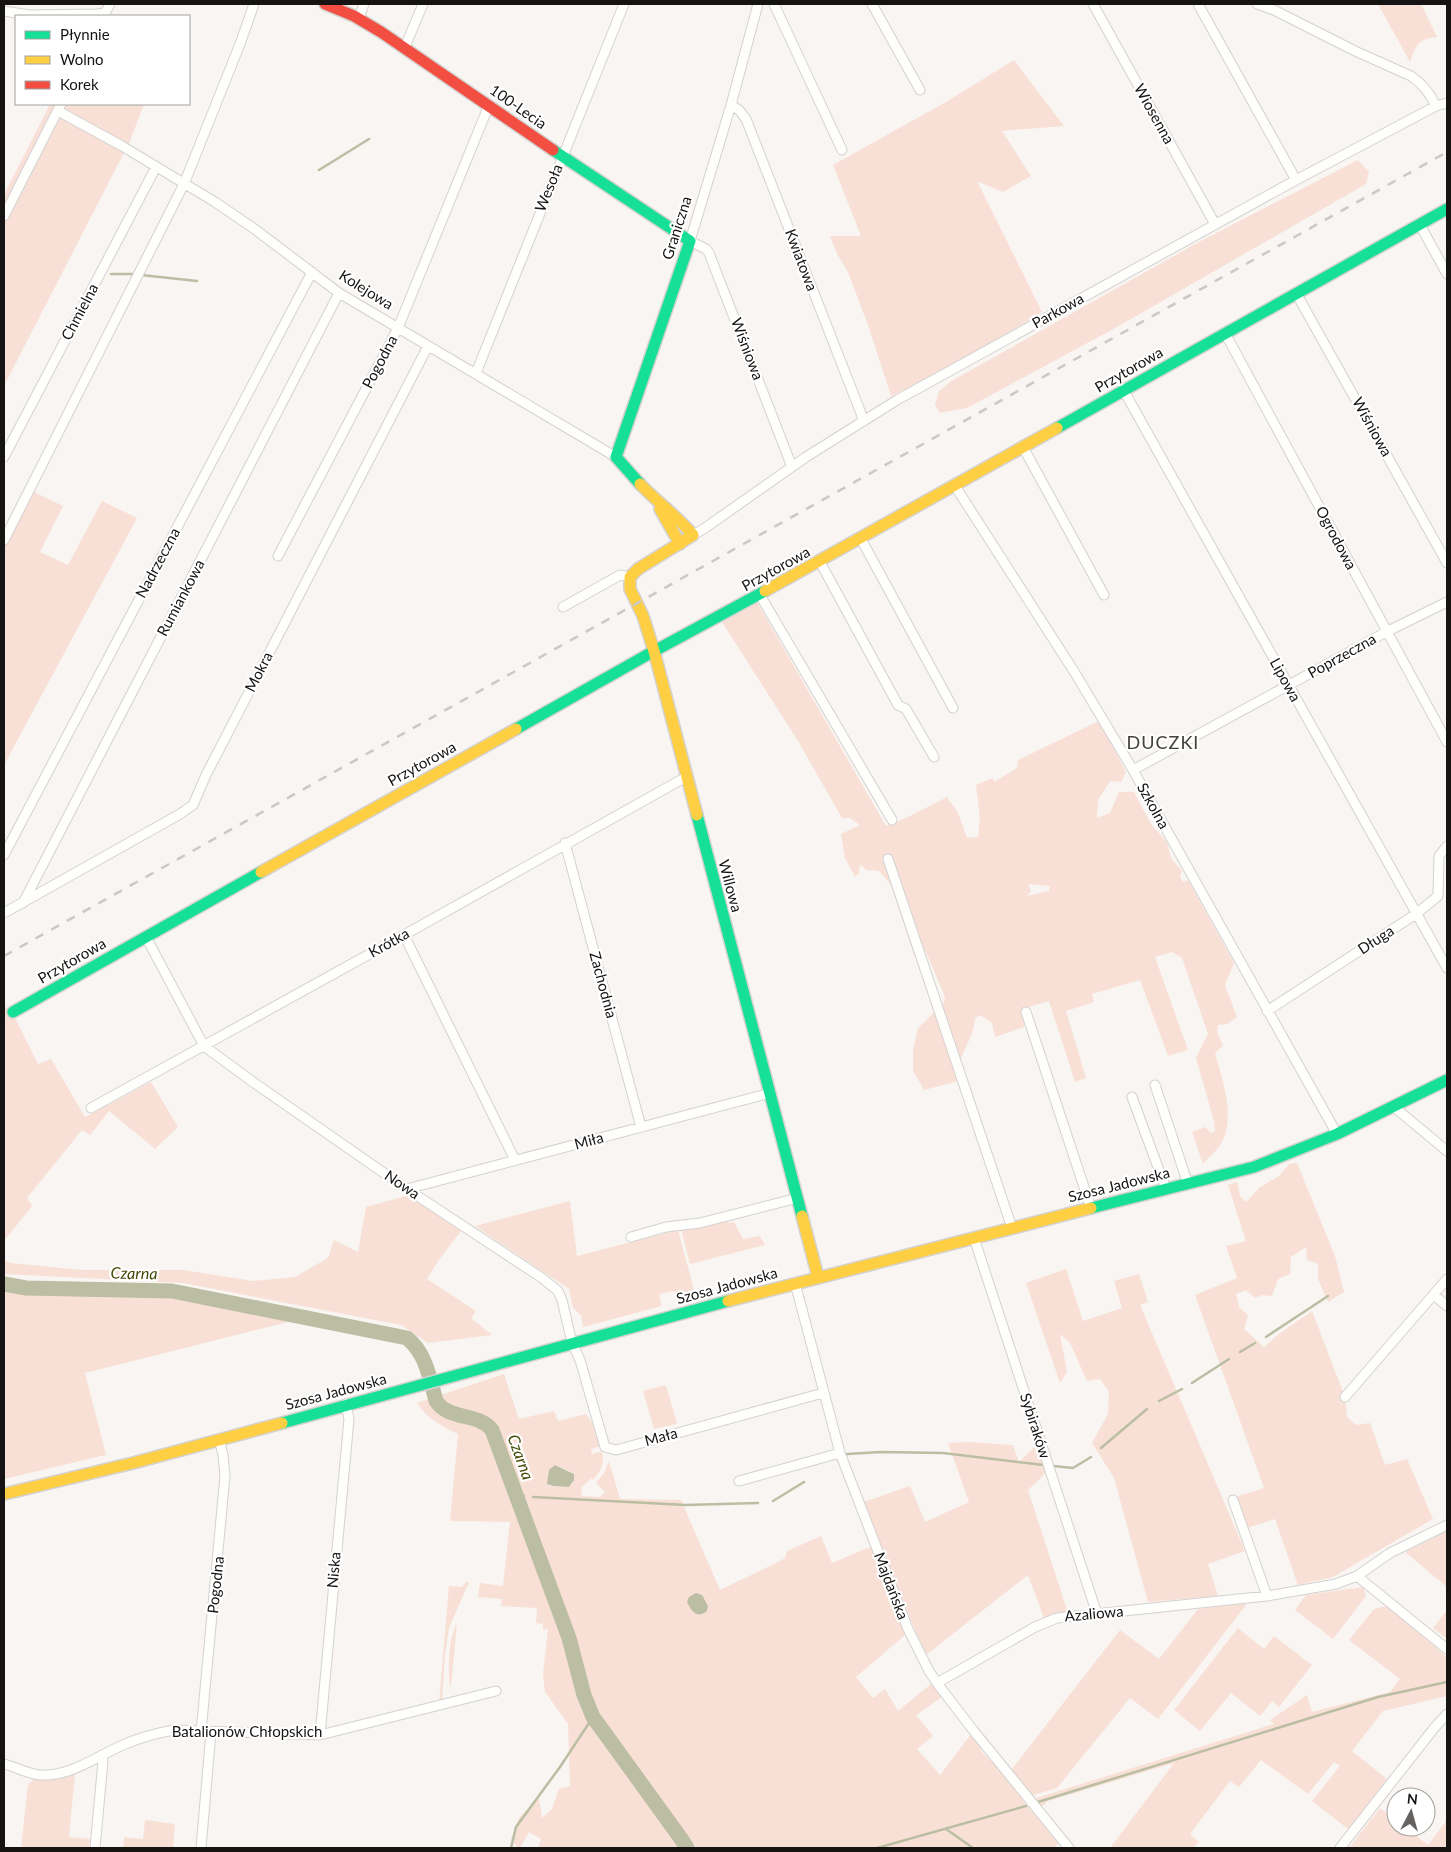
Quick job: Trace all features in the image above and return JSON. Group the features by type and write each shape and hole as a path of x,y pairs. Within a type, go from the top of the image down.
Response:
{"street":[{"path":"4,11 29,15 97,15 105,13 110,4"},
{"path":"4,540 184,184 254,4"},
{"name":"100-Lecia","path":"326,4 359,18 690,241"},
{"path":"359,18 364,4"},
{"path":"405,48 423,4"},
{"name":"Wesoła","path":"476,373 624,4"},
{"name":"Graniczna","path":"616,457 690,241 758,4"},
{"path":"774,4 842,150"},
{"path":"872,4 920,90"},
{"name":"Wiosenna","path":"1093,4 1215,224"},
{"path":"1198,4 1296,180"},
{"path":"1257,4 1282,13 1355,51 1411,76 1429,93 1436,106"},
{"name":"Parkowa","path":"693,535 792,467 906,395 1296,180 1436,106 1447,103"},
{"name":"Pogodna","path":"278,556 398,328 489,105"},
{"name":"Kwiatowa","path":"730,105 739,110 746,120 864,421"},
{"path":"4,216 60,107"},
{"name":"Kolejowa","path":"60,107 256,230 339,293 616,457 653,498 682,522 693,535"},
{"name":"Chmielna","path":"4,456 156,167"},
{"name":"Przytorowa","path":"13,1012 654,652 820,562 1447,209"},
{"path":"1420,225 1447,274"},
{"name":"Wiśniowa","path":"690,241 706,249 709,253 792,467"},
{"name":"Nadrzeczna","path":"4,854 312,272"},
{"name":"Rumiankowa","path":"22,903 339,293"},
{"name":"Wiśniowa","path":"1296,293 1447,563"},
{"name":"Ogrodowa","path":"1225,333 1447,742"},
{"name":"Mokra","path":"4,913 172,819 193,805 206,775 428,346"},
{"name":"Lipowa","path":"1124,391 1447,968"},
{"path":"1023,447 1104,595"},
{"name":"Szkolna","path":"955,486 1075,673 1133,770 1337,1134"},
{"name":"Kolejowa","path":"653,498 680,544"},
{"path":"563,607 620,575 630,578 638,569 693,535"},
{"path":"862,538 953,708"},
{"path":"820,562 898,705 906,709 934,757"},
{"name":"Willowa","path":"630,578 630,588 643,616 654,652 818,1278"},
{"path":"760,595 892,820"},
{"name":"Poprzeczna","path":"1133,770 1386,632 1447,602"},
{"name":"Krótka","path":"90,1108 404,935 686,776"},
{"name":"Zachodnia","path":"565,843 641,1127"},
{"name":"Długa","path":"1267,1011 1416,914 1438,896 1439,856 1447,846"},
{"path":"888,860 1012,1228"},
{"path":"404,935 515,1160"},
{"path":"146,937 204,1046"},
{"path":"1026,1012 1091,1208"},
{"name":"Nowa","path":"204,1046 407,1189 555,1288 562,1300 572,1343"},
{"name":"Szosa Jadowska","path":"4,1494 133,1462 795,1283 1254,1167 1337,1134 1447,1080"},
{"path":"1155,1085 1188,1184"},
{"name":"Miła","path":"407,1189 770,1093"},
{"path":"1132,1097 1166,1188"},
{"path":"1394,1107 1447,1151"},
{"path":"630,1237 666,1226 700,1223 798,1198"},
{"name":"Sybiraków","path":"974,1238 1097,1614"},
{"path":"1346,1397 1447,1279"},
{"name":"Majdańska","path":"795,1283 840,1453 908,1629 937,1683 1069,1848"},
{"path":"1434,1294 1447,1306"},
{"name":"Mała","path":"572,1343 580,1360 604,1445 610,1449 616,1450 823,1393"},
{"name":"Niska","path":"320,1735 349,1419 346,1404"},
{"name":"Pogodna","path":"201,1732 225,1476 219,1439"},
{"path":"739,1481 840,1453"},
{"path":"1233,1500 1267,1596"},
{"name":"Azaliowa","path":"937,1683 1035,1627 1057,1618 1267,1596 1336,1584 1357,1576 1390,1553 1447,1525"},
{"path":"1357,1576 1447,1650"},
{"name":"Batalionów Chłopskich","path":"4,1764 34,1774 48,1775 70,1770 155,1733 174,1730 320,1735 496,1691"},
{"path":"1340,1848 1447,1714"},
{"path":"201,1848 211,1732"},
{"path":"96,1848 102,1755"}],"shaded area":[{"path":"1378,4 1421,4 1437,37 1421,41 1410,62"},
{"path":"1014,60 1064,126 1002,131 1031,176 1003,192 977,181 1042,312 939,374 891,396 848,272 837,254 830,236 861,236 833,165 946,102"},
{"path":"49,105 144,105 130,141 4,386 4,195"},
{"path":"1358,160 1369,172 1366,184 1117,327 967,408 940,413 935,405 939,391 950,382 1197,243"},
{"path":"30,490 63,506 40,552 68,565 102,501 137,518 4,765 4,542"},
{"path":"757,602 886,826 947,797 958,813 967,838 978,837 980,818 976,785 993,778 994,782 1017,768 1018,760 1099,721 1126,772 1121,782 1110,781 1098,800 1097,818 1110,813 1119,792 1134,792 1151,824 1167,842 1171,858 1182,871 1180,877 1183,882 1188,880 1234,963 1225,985 1237,1017 1227,1024 1218,1025 1217,1032 1223,1046 1215,1053 1224,1085 1228,1119 1223,1140 1203,1164 1192,1132 1205,1127 1211,1133 1215,1131 1214,1121 1196,1058 1208,1034 1182,958 1172,952 1155,957 1188,1050 1168,1056 1140,980 1092,994 1094,1002 1066,1011 1086,1078 1075,1082 1049,1001 1022,1009 1024,1027 995,1037 992,1023 980,1015 975,1018 960,1061 966,1079 924,1090 913,1071 913,1050 918,1028 944,1003 945,997 926,952 914,955 891,885 879,871 866,870 860,864 859,873 855,877 845,858 841,834 860,825 850,818 842,818 798,741 722,622","holes":["1028,884 1050,886 1049,891 1026,896 1031,892"]},
{"path":"4,1006 12,1012 38,1064 51,1059 85,1117 151,1082 178,1127 155,1149 109,1111 90,1135 82,1130 27,1198 32,1206 4,1241"},
{"path":"1297,1163 1335,1256 1344,1292 1328,1302 1318,1279 1318,1264 1307,1260 1306,1247 1291,1257 1290,1274 1278,1279 1272,1296 1262,1295 1255,1298 1246,1290 1236,1294 1239,1307 1248,1315 1244,1329 1264,1347 1312,1311 1345,1397 1347,1417 1356,1425 1370,1423 1385,1465 1407,1459 1433,1519 1333,1577 1298,1585 1275,1519 1247,1528 1236,1497 1264,1488 1195,1295 1237,1278 1226,1246 1246,1241 1228,1185 1237,1182 1240,1196 1246,1202 1260,1187 1279,1176 1289,1164"},
{"path":"409,1195 461,1231 427,1279 476,1311 471,1318 492,1335 428,1343 401,1325 183,1283 4,1274 4,1261 82,1270 183,1270 253,1281 295,1277 328,1258 334,1240 358,1252 366,1207"},
{"path":"570,1201 577,1256 678,1230 696,1297 677,1302 674,1291 659,1294 662,1306 583,1327 581,1315 573,1308 569,1289 475,1226"},
{"path":"723,1220 730,1223 734,1222 743,1239 760,1236 765,1245 690,1264 681,1229"},
{"path":"1066,1269 1083,1321 1122,1308 1114,1281 1139,1274 1148,1302 1140,1305 1245,1551 1208,1564 1218,1596 1148,1602 1114,1478 1092,1443 1108,1414 1109,1392 1100,1379 1087,1381 1070,1343 1060,1334 1067,1372 1060,1383 1026,1283"},
{"path":"4,1289 25,1293 172,1295 300,1319 85,1373 106,1455 4,1479"},
{"path":"504,1374 519,1419 554,1411 558,1421 586,1414 595,1426 601,1446 591,1449 592,1454 602,1451 603,1459 602,1467 596,1477 593,1480 591,1478 581,1488 582,1496 600,1497 605,1492 596,1483 604,1473 609,1461 620,1499 681,1500 720,1590 785,1558 787,1551 821,1536 832,1563 872,1546 905,1635 856,1677 873,1698 885,1689 898,1711 931,1684 942,1697 916,1715 933,1736 917,1749 940,1775 972,1733 982,1752 1004,1774 1024,1802 1059,1843 1054,1848 538,1848 541,1839 529,1832 520,1848 518,1848 511,1839 519,1818 539,1797 542,1818 552,1809 559,1789 570,1786 568,1724 545,1692 543,1674 548,1629 543,1630 543,1624 536,1623 537,1608 501,1606 502,1599 478,1597 480,1583 503,1586 510,1522 450,1521 458,1434 435,1422 417,1403","holes":["555,1465 572,1472 573,1483 569,1487 549,1486"]},
{"path":"666,1385 677,1424 654,1429 643,1391"},
{"path":"970,1442 1013,1445 1019,1462 1038,1443 1048,1471 1028,1490 1068,1613 1044,1618 1028,1575 926,1655 891,1574 864,1502 910,1486 925,1522 969,1502 948,1443"},
{"path":"555,1465 574,1474 574,1480 569,1487 547,1484 549,1470"},
{"path":"1447,1531 1447,1587 1405,1552"},
{"path":"466,1582 469,1582 449,1628 442,1700 439,1702 449,1586 462,1587"},
{"path":"1363,1587 1366,1596 1333,1639 1295,1610 1306,1595"},
{"path":"696,1593 702,1595 708,1606 707,1611 700,1614 695,1613 687,1602 689,1597"},
{"path":"1245,1603 1246,1605 1158,1719 1130,1698 1057,1788 1030,1796 1012,1769 1120,1630 1159,1659 1198,1609"},
{"path":"1387,1606 1447,1657 1447,1696 1383,1711 1352,1751 1387,1779 1348,1829 1312,1801 1340,1766 1334,1762 1308,1794 1261,1760 1239,1787 1230,1781 1190,1834 1199,1842 1193,1848 1110,1848 1174,1763 1048,1801 1040,1808 1033,1799 1274,1724 1270,1720 1307,1695 1312,1712 1390,1692 1400,1679 1349,1640 1374,1609"},
{"path":"1447,1610 1447,1639 1433,1628"},
{"path":"457,1624 451,1686 450,1686 450,1646"},
{"path":"1238,1628 1264,1649 1274,1636 1312,1665 1279,1707 1272,1701 1260,1716 1231,1693 1200,1731 1174,1710"},
{"path":"75,1774 69,1837 90,1839 89,1848 21,1848 28,1785 34,1779 47,1780"},
{"path":"1380,1808 1386,1812 1386,1837 1418,1837 1428,1845 1436,1837 1447,1820 1447,1848 1349,1848"},
{"path":"145,1820 175,1824 173,1848 123,1848 124,1837 143,1839"}],"waterway":[{"path":"319,170 369,139"},
{"path":"111,274 132,274 197,281"},
{"name":"Czarna","path":"4,1284 26,1288 172,1291 407,1338 419,1351 423,1359 436,1401 448,1411 486,1424 492,1430 569,1638 584,1695 593,1717 687,1848"},
{"path":"1266,1337 1328,1296"},
{"path":"1240,1352 1255,1343"},
{"path":"1192,1383 1229,1359"},
{"path":"1159,1401 1182,1389"},
{"path":"1101,1448 1147,1409"},
{"path":"847,1454 881,1452 943,1453 1043,1465"},
{"path":"1053,1466 1073,1468 1091,1457"},
{"path":"773,1501 804,1482"},
{"path":"518,1496 524,1496"},
{"path":"533,1497 686,1505 758,1503"},
{"path":"1038,1802 1378,1697 1447,1682"},
{"path":"511,1848 516,1827 560,1767 593,1717"},
{"path":"877,1848 1026,1806"},
{"path":"946,1829 973,1848"}],"railway":[{"path":"4,956 1447,152"}],"traffic: fast":[{"path":"553,150 690,241 616,457 640,484"},
{"path":"1057,428 1447,209"},
{"path":"516,729 765,591"},
{"path":"697,815 802,1216"},
{"path":"13,1012 261,872"},
{"path":"1091,1208 1254,1167 1337,1134 1447,1080"},
{"path":"282,1423 728,1301"}],"traffic: slow":[{"path":"765,591 1057,428"},
{"path":"640,484 693,535 638,569 630,577 630,589 643,616 654,651 697,815"},
{"path":"660,509 680,544"},
{"path":"261,872 516,729"},
{"path":"728,1301 1091,1208"},
{"path":"802,1216 818,1277"},
{"path":"4,1494 133,1463 282,1423"}],"traffic: jam":[{"path":"325,4 354,16 381,32 553,150"}],"district":[{"name":"DUCZKI","path":"1163,743"}]}
